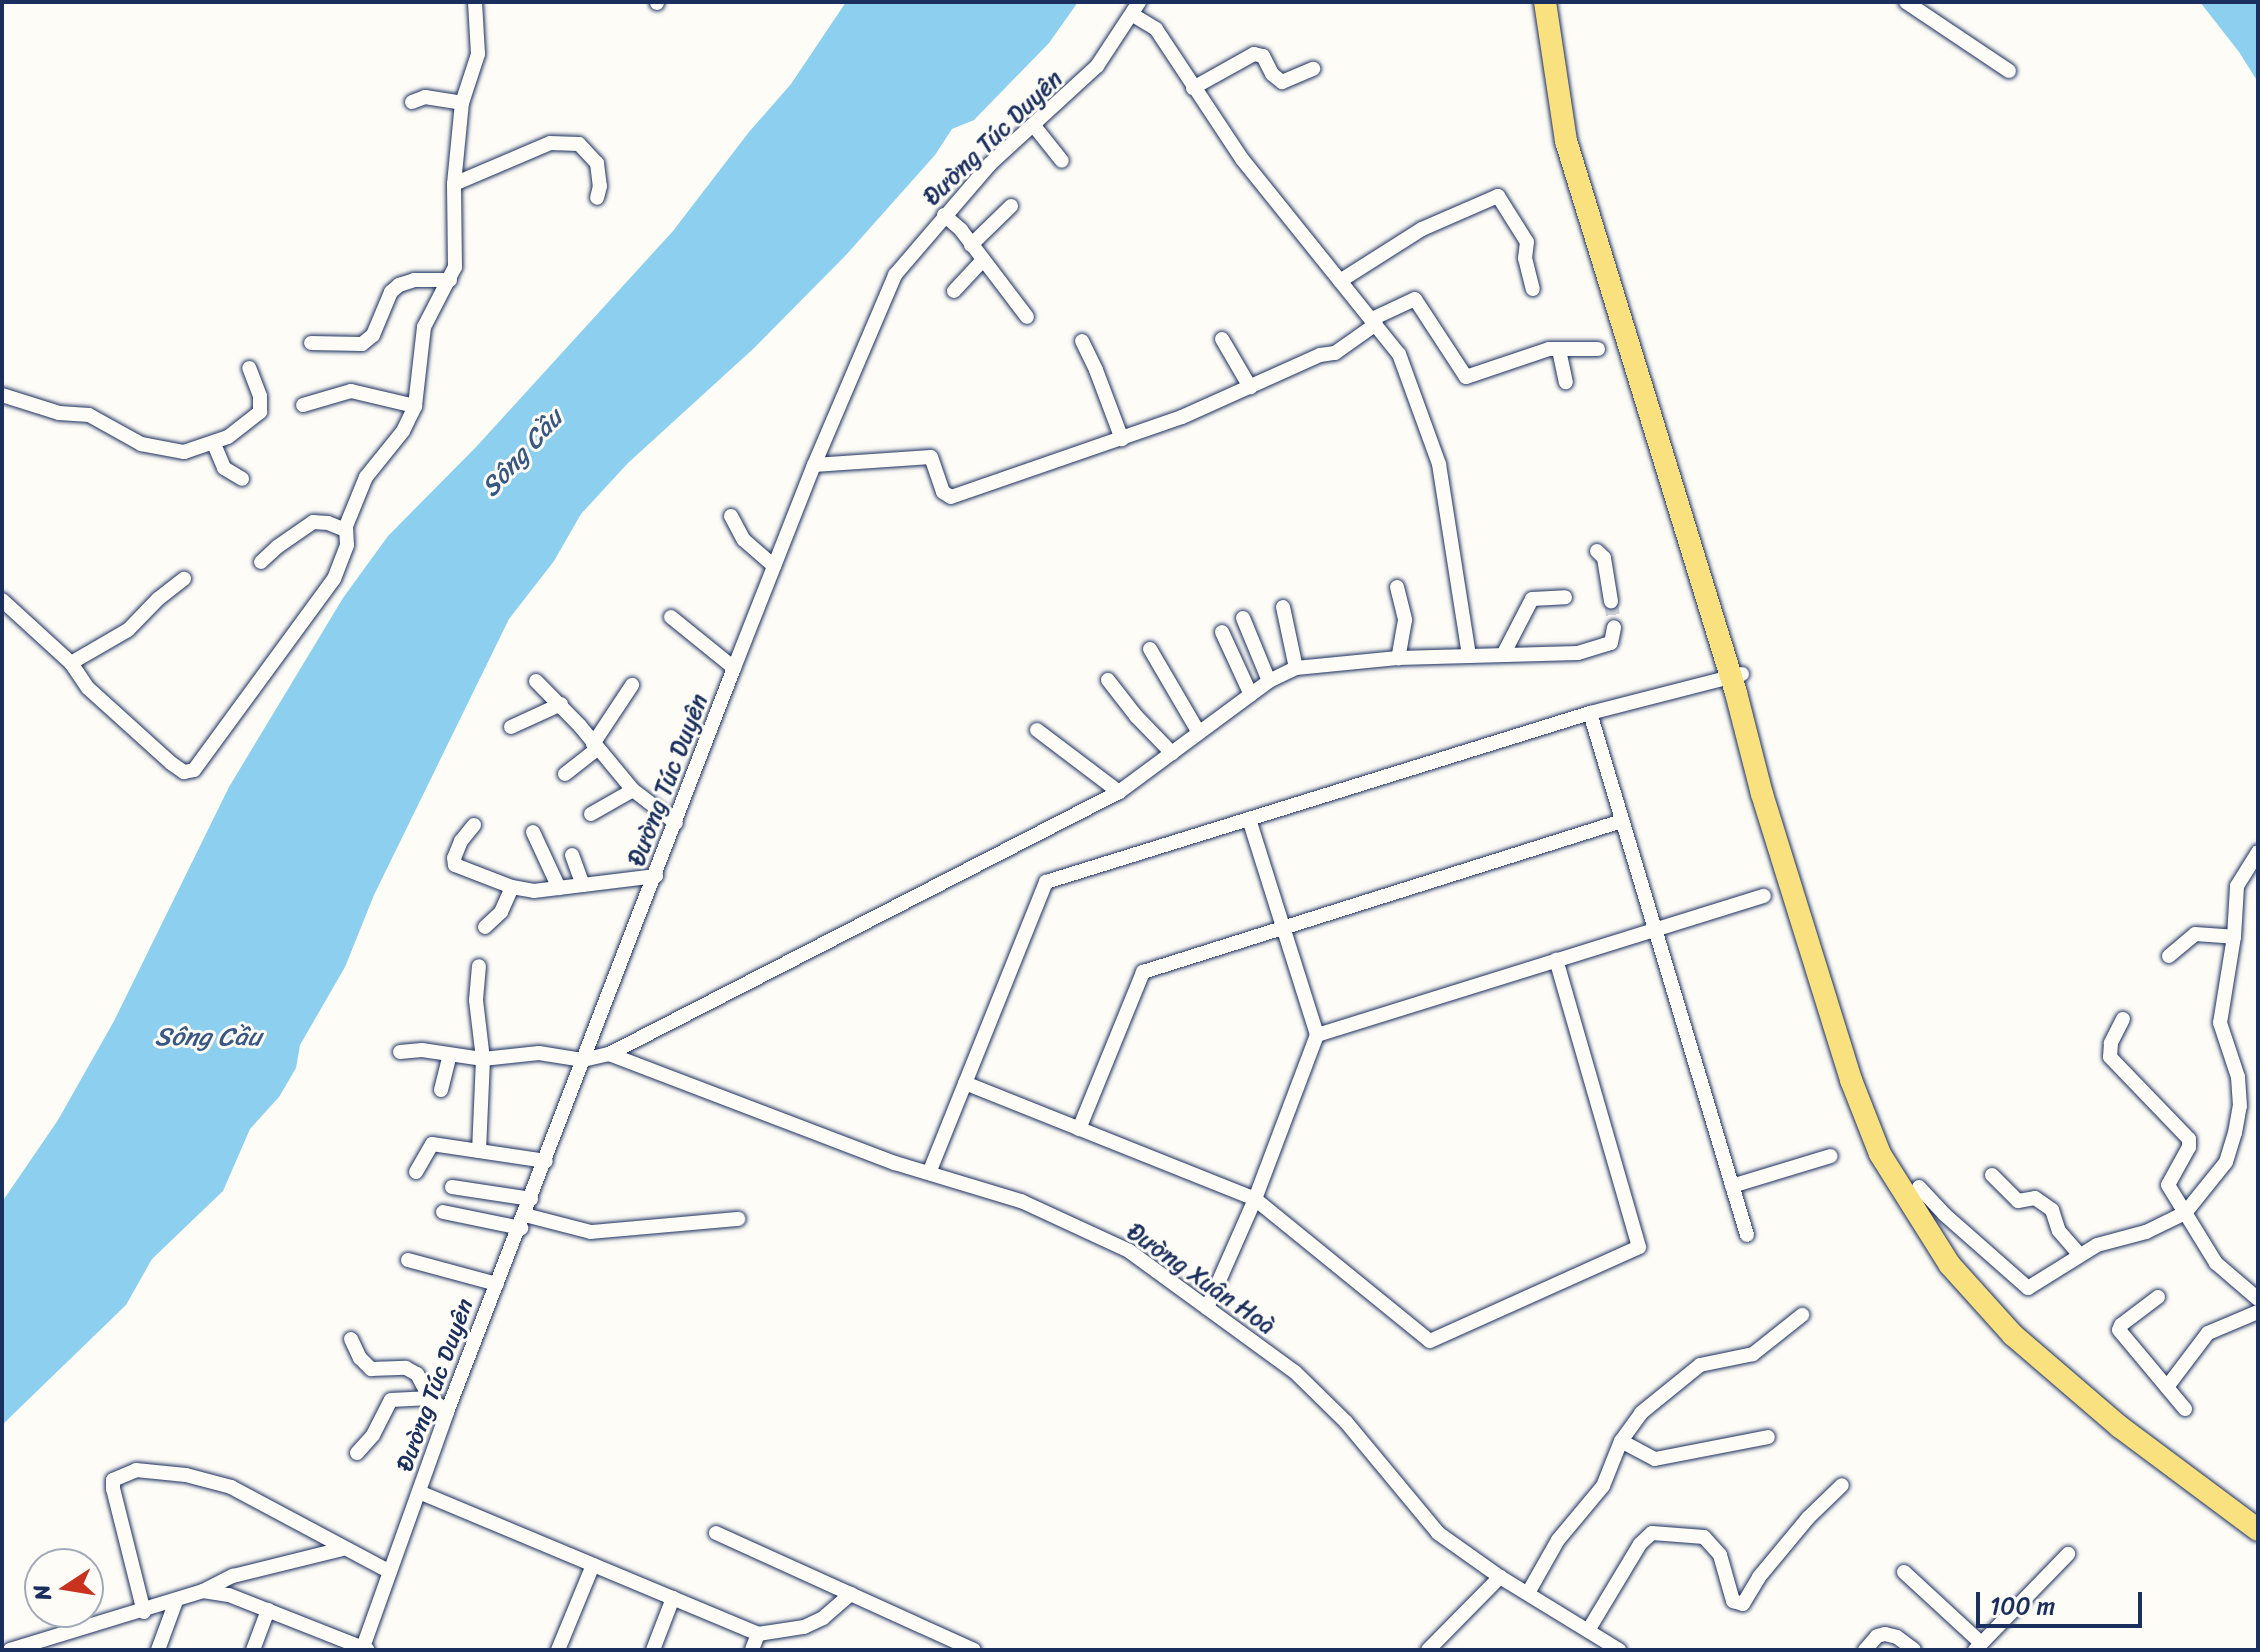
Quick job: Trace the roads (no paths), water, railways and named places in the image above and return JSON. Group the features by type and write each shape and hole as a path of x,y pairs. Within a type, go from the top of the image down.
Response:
{"highway":[{"path":"1545,2 1566,141 1875,1117 1904,1177 1991,1298 2026,1333 2258,1514"},
{"path":"1556,2 1577,136 1736,675 1762,794 1851,1080 1895,1182 1950,1265 2013,1335 2120,1427 2258,1530"}],"street":[{"path":"2,600 71,663 88,688 171,763 189,773 334,579 347,545 345,530 366,477 403,431 415,406 424,327 455,267 454,184 462,103 478,54 475,2"},
{"path":"1906,2 2009,71"},
{"path":"1136,9 1156,29 1242,159 1399,354 1437,456 1469,656"},
{"name":"Đường Túc Duyên","path":"364,1649 447,1412 523,1222 734,668 814,465 895,275 990,164 1035,127 1097,66 1136,9"},
{"path":"1193,88 1254,54 1263,56 1272,74 1282,82 1313,69"},
{"path":"412,102 425,97 462,103"},
{"path":"1035,127 1062,161"},
{"path":"454,184 550,143 579,144 597,163 600,186 597,198"},
{"path":"1340,281 1422,229 1498,196 1527,242 1525,255 1533,289"},
{"path":"971,245 1011,206"},
{"path":"944,215 1027,317"},
{"path":"954,291 983,260"},
{"path":"311,343 362,344 373,335 391,292 399,285 414,280 450,280"},
{"path":"814,465 928,456 934,460 945,497 951,497 1122,439 1320,355 1335,353 1374,322 1415,299 1466,377 1543,351 1598,349"},
{"path":"1222,339 1250,387"},
{"path":"1082,341 1122,439"},
{"path":"1559,350 1566,382"},
{"path":"2,395 59,413 89,415 141,444 179,452 214,444 260,412 262,405 249,368"},
{"path":"303,405 351,391 415,406"},
{"path":"214,444 224,468 242,479"},
{"path":"731,516 744,540 774,566"},
{"path":"261,562 313,522 328,523 345,530"},
{"path":"1597,551 1604,558 1611,601"},
{"path":"71,663 128,630 158,599 184,579"},
{"path":"1397,587 1405,616 1398,658"},
{"path":"1503,655 1532,599 1536,596 1565,597"},
{"path":"1283,607 1296,668"},
{"path":"671,617 734,668"},
{"path":"1243,618 1269,681"},
{"path":"400,1052 422,1050 483,1059 539,1053 583,1060 609,1054 1119,792 1269,681 1296,668 1398,658 1583,652 1611,643 1614,627"},
{"path":"1222,632 1251,695"},
{"path":"1150,649 1199,733"},
{"path":"929,1173 1046,882 1590,713 1736,675"},
{"path":"1108,680 1136,716 1172,753"},
{"path":"536,681 561,704 633,790 676,823"},
{"path":"565,774 595,746 632,685"},
{"path":"511,727 561,704"},
{"path":"1590,713 1747,1235"},
{"path":"1037,730 1119,792"},
{"path":"591,814 633,790"},
{"path":"1207,1308 1255,1199 1317,1035 1249,819"},
{"path":"1079,1129 1143,972 1622,821"},
{"path":"474,825 461,841 454,858 455,865 512,887 534,891 656,876"},
{"path":"533,832 559,888"},
{"path":"1919,1187 1944,1214 2028,1288 2097,1245 2146,1232 2185,1213 2226,1162 2235,1133 2240,1106 2238,1077 2220,1023 2234,937 2237,886 2258,852"},
{"path":"572,855 583,885"},
{"path":"485,927 501,912 512,887"},
{"path":"1317,1035 1764,896"},
{"path":"2169,956 2195,934 2234,937"},
{"path":"965,1083 1255,1199 1430,1341 1639,1247 1556,960"},
{"path":"479,966 476,987 483,1059 479,1151"},
{"path":"2123,1019 2111,1043 2110,1057 2189,1139 2189,1147 2168,1185 2216,1263 2258,1299"},
{"name":"Đường Xuân Hoà","path":"609,1054 929,1173 1021,1201 1129,1251 1295,1372 1346,1422 1438,1533 1500,1577 1619,1650"},
{"path":"441,1090 450,1055"},
{"path":"416,1172 432,1144 546,1161"},
{"path":"1732,1186 1831,1156"},
{"path":"1992,1175 2018,1201 2035,1198 2052,1210 2059,1231 2079,1254"},
{"path":"452,1187 531,1199"},
{"path":"443,1212 591,1232 738,1219"},
{"path":"408,1260 497,1284"},
{"path":"2158,1297 2121,1325 2119,1330 2185,1409"},
{"path":"2167,1387 2208,1333 2258,1312"},
{"path":"1528,1593 1558,1540 1603,1486 1621,1441 1641,1413 1684,1374 1700,1365 1753,1354 1802,1315"},
{"path":"351,1339 360,1358 371,1369 406,1368 417,1374 430,1398 447,1412"},
{"path":"357,1453 373,1435 391,1400 430,1398"},
{"path":"1621,1441 1655,1459 1768,1437"},
{"path":"144,1612 114,1494 113,1480 121,1474 158,1470 231,1487 390,1572"},
{"path":"1589,1629 1640,1544 1652,1533 1704,1537 1720,1555 1733,1601 1743,1604 1759,1577 1808,1518 1842,1485"},
{"path":"419,1492 758,1634 804,1627 823,1618 851,1594"},
{"path":"716,1533 974,1650"},
{"path":"10,1650 65,1643 203,1591 233,1576 342,1549"},
{"path":"1904,1572 1978,1647 2068,1554"},
{"path":"558,1650 593,1565"},
{"path":"1428,1650 1500,1577"},
{"path":"203,1591 229,1595 364,1649"},
{"path":"653,1650 673,1598"},
{"path":"158,1650 176,1601"},
{"path":"253,1650 268,1610"},
{"path":"752,1650 758,1634"},
{"path":"1865,1650 1877,1636 1885,1634 1897,1637 1914,1650"}],"water":[{"name":"Sông Cầu","path":"846,2 1078,2 1049,43 974,120 952,129 935,155 846,255 753,349 628,463 581,514 554,561 509,619 374,895 345,967 300,1045 296,1068 279,1097 250,1129 223,1191 152,1259 126,1305 2,1425 2,1202 58,1120 114,1021 229,787 343,598 388,536 476,447 673,231 749,132 791,84"},
{"path":"2200,2 2258,2 2258,82 2239,52"}],"tunnel":[{"path":"1611,601 1614,627"}]}
